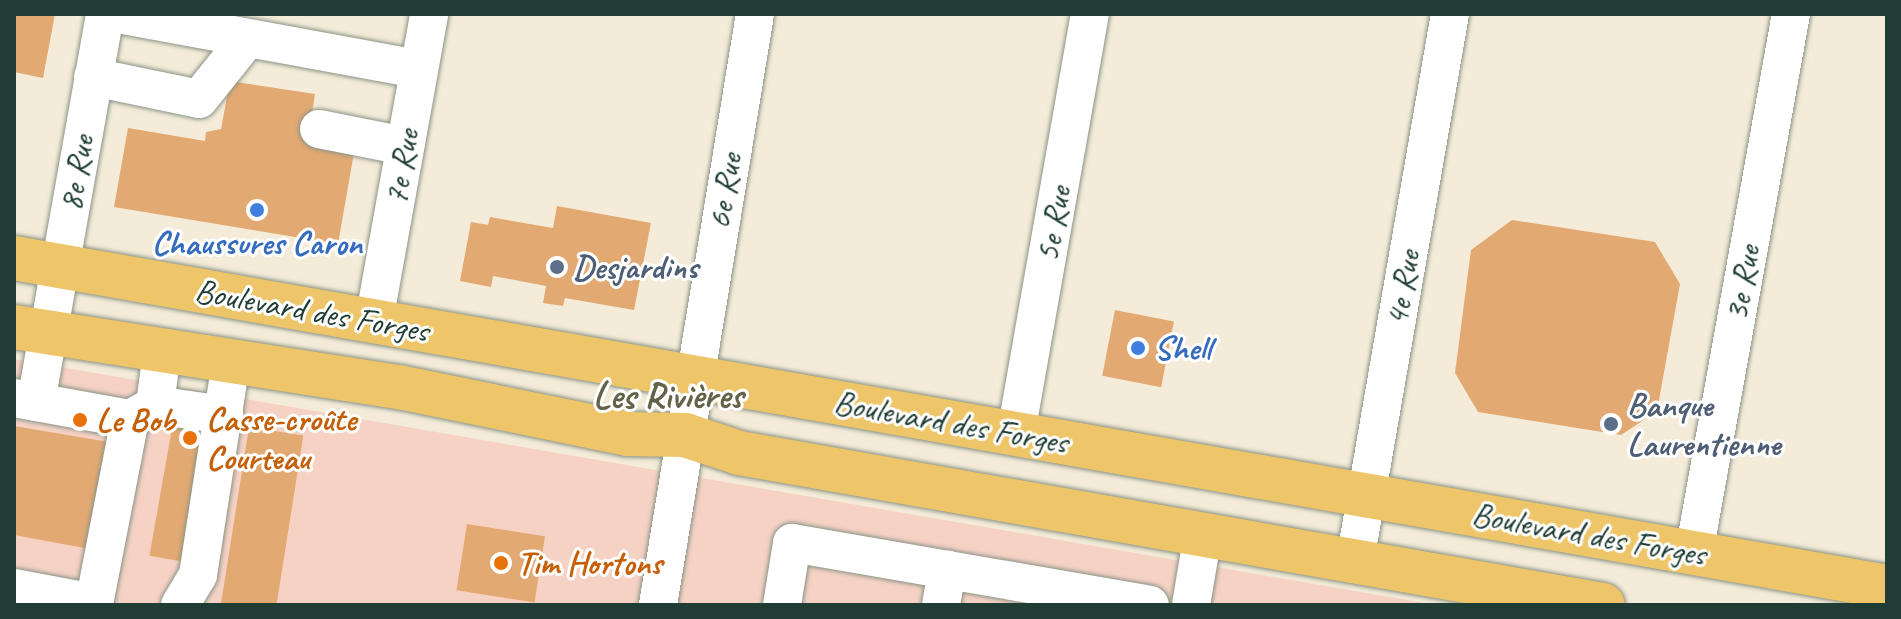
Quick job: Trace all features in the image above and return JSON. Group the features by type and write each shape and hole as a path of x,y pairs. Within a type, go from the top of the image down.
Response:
{"main road":[{"name":"Boulevard des Forges","path":"14,258 1887,587"},
{"name":"Boulevard des Forges","path":"31,330 399,387 627,434 685,435 739,453 1603,605"}],"street":[{"name":"8e Rue","path":"25,400 31,330 60,266 105,14"},
{"path":"118,14 419,69"},
{"name":"7e Rue","path":"374,321 429,14"},
{"name":"6e Rue","path":"658,605 697,376 698,338 755,14"},
{"name":"5e Rue","path":"1016,433 1090,14"},
{"name":"4e Rue","path":"1355,561 1450,14"},
{"name":"3e Rue","path":"1694,553 1791,14"},
{"path":"93,77 199,99 247,39"},
{"path":"319,129 405,146"},
{"path":"14,588 94,604 142,412 162,352"},
{"path":"180,605 198,575 231,362"},
{"path":"25,400 142,412 224,415"},
{"path":"1191,605 1203,534"},
{"path":"782,605 792,543 944,587 1150,605"}],"shaded area":[{"path":"14,359 1436,605 14,605"}],"building":[{"path":"14,14 55,14 43,78 14,72"},
{"path":"230,81 315,94 308,139 355,147 338,244 114,207 128,128 205,141 206,132 221,129"},
{"path":"557,206 651,223 634,310 565,298 563,306 543,303 546,286 493,276 491,287 460,281 471,222 488,225 490,217 553,228"},
{"path":"1512,220 1655,242 1680,284 1657,411 1621,435 1478,412 1455,373 1471,250"},
{"name":"Shell","path":"1115,310 1174,321 1161,387 1102,376"},
{"path":"175,411 222,419 197,564 149,556"},
{"path":"14,426 115,443 95,550 14,535"},
{"path":"249,427 303,436 276,605 221,605"},
{"name":"Tim Hortons","path":"467,524 545,536 535,603 457,590"}],"place":[{"name":"Chaussures Caron","path":"257,210"},
{"name":"Desjardins","path":"557,267"},
{"name":"Shell","path":"1138,348"},
{"name":"Le Bob","path":"80,420"},
{"name":"Banque Laurentienne","path":"1611,424"},
{"name":"Casse-croûte Courteau","path":"190,438"},
{"name":"Tim Hortons","path":"501,563"}],"district":[{"name":"Les Rivières","path":"668,396"}]}
